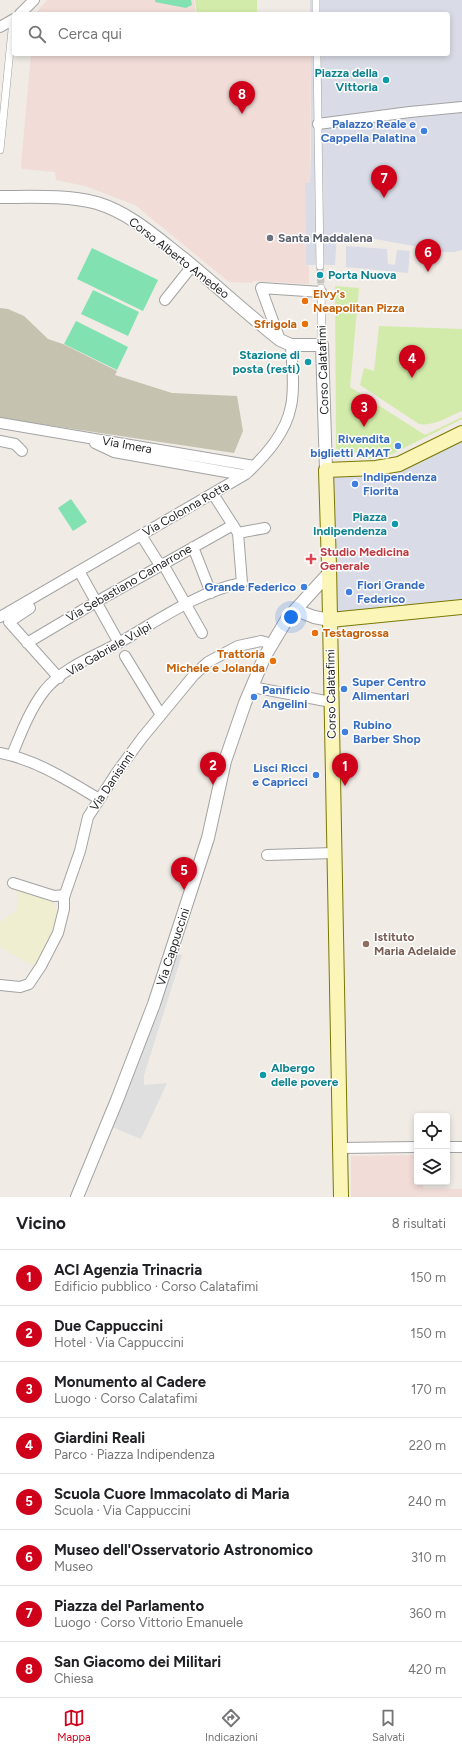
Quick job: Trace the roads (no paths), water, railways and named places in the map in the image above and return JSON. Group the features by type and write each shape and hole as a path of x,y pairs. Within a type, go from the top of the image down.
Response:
{"main road":[{"path":"326,470 376,468 399,464 462,433"},
{"name":"Corso Calatafimi","path":"326,470 340,1197"},
{"path":"330,620 462,607"}],"street":[{"path":"22,12 34,0"},
{"path":"316,0 316,12"},
{"path":"0,27 12,20"},
{"path":"0,150 12,51"},
{"path":"317,56 320,266"},
{"path":"318,124 462,107"},
{"name":"Corso Alberto Amedeo","path":"0,197 66,198 84,200 111,208 135,221 286,343"},
{"path":"166,300 192,266"},
{"name":"Via Colonna Rotta","path":"0,617 214,494 243,476 254,466 271,447 287,421 292,398 286,343 261,288 321,290"},
{"name":"Corso Calatafimi","path":"321,290 326,470"},
{"path":"286,343 322,345"},
{"name":"Via Imera","path":"0,423 254,466"},
{"path":"82,437 114,452 243,476"},
{"path":"0,441 15,444 22,451"},
{"path":"214,494 235,529"},
{"name":"Via Sebastiano Camarrone","path":"27,643 193,547 235,529 265,528"},
{"name":"Via Gabriele Vulpi","path":"12,755 29,715 46,690 72,667 211,593 242,583 235,529"},
{"path":"141,535 158,562 163,564 202,633"},
{"path":"193,547 211,593"},
{"path":"79,571 119,643"},
{"name":"Via Cappuccini","path":"77,1197 154,1004 208,838 225,761 234,732 252,687 272,644 287,619 329,573"},
{"path":"26,602 30,608 9,622 59,678"},
{"path":"296,610 314,617 330,620"},
{"name":"Via Danisinni","path":"2,987 20,987 29,984 41,966 58,933 64,909 65,895 80,851 88,817 98,799 138,744 194,674 208,662 238,646 261,641 272,644"},
{"path":"125,656 161,715"},
{"path":"252,687 331,702"},
{"path":"0,753 12,755 51,770 98,799"},
{"path":"267,855 334,853"},
{"path":"13,883 54,896 65,895"},
{"path":"340,1148 414,1147"},
{"path":"450,1147 462,1147"}],"tunnel":[{"path":"320,266 321,287"}],"place":[{"name":"Piazza della Vittoria","path":"386,80"},
{"name":"San Giacomo dei Militari","path":"242,114"},
{"name":"Palazzo Reale e Cappella Palatina","path":"424,131"},
{"name":"Piazza del Parlamento","path":"384,198"},
{"name":"Santa Maddalena","path":"270,238"},
{"name":"Museo dell'Osservatorio Astronomico","path":"428,272"},
{"name":"Porta Nuova","path":"320,275"},
{"name":"Elvy's Neapolitan Pizza","path":"305,301"},
{"name":"Sfrigola","path":"305,324"},
{"name":"Stazione di posta (resti)","path":"308,362"},
{"name":"Giardini Reali","path":"412,378"},
{"name":"Monumento al Cadere","path":"364,427"},
{"name":"Rivendita biglietti AMAT","path":"398,446"},
{"name":"Indipendenza Fiorita","path":"355,484"},
{"name":"Piazza Indipendenza","path":"395,524"},
{"name":"Studio Medicina Generale","path":"311,559"},
{"name":"Grande Federico","path":"304,587"},
{"name":"Fiori Grande Federico","path":"349,592"},
{"name":"Testagrossa","path":"315,633"},
{"name":"Trattoria Michele e Jolanda","path":"273,661"},
{"name":"Super Centro Alimentari","path":"344,689"},
{"name":"Panificio Angelini","path":"254,697"},
{"name":"Rubino Barber Shop","path":"345,732"},
{"name":"Lisci Ricci e Capricci","path":"316,775"},
{"name":"Due Cappuccini","path":"213,785"},
{"name":"ACI Agenzia Trinacria","path":"345,786"},
{"name":"Scuola Cuore Immacolato di Maria","path":"184,890"},
{"name":"Istituto Maria Adelaide","path":"366,944"},
{"name":"Albergo delle povere","path":"263,1075"}]}
